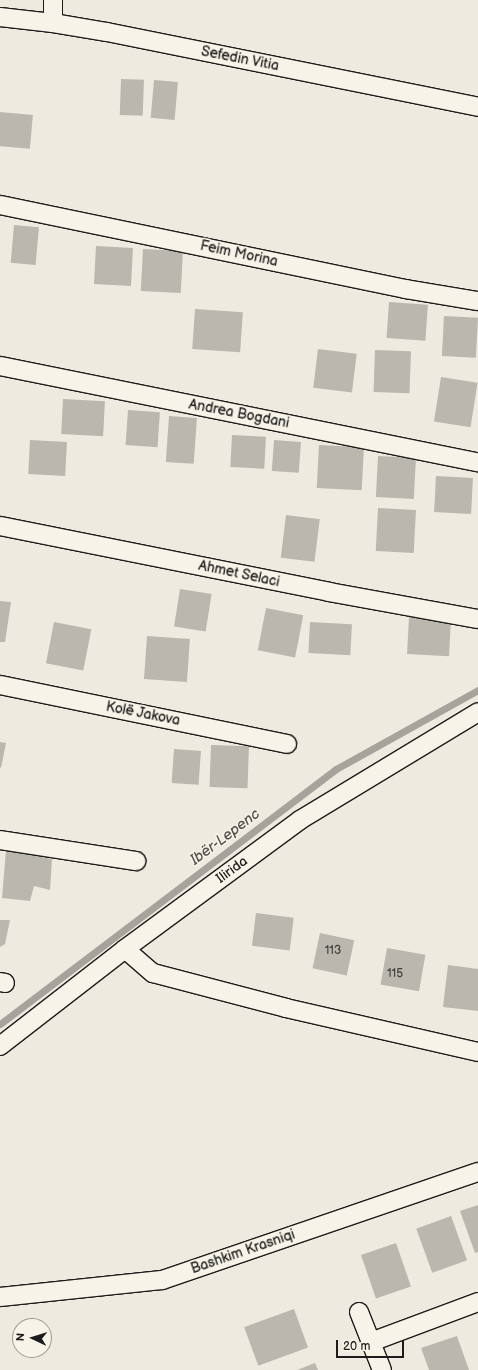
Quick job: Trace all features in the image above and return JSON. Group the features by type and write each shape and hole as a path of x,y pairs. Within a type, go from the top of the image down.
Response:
{"street":[{"path":"53,0 53,23"},
{"name":"Sefedin Vitia","path":"0,17 53,23 387,87 478,107"},
{"name":"Feim Morina","path":"0,205 406,289 478,301"},
{"name":"Andrea Bogdani","path":"0,366 478,462"},
{"name":"Ahmet Selaci","path":"0,526 329,592 478,619"},
{"name":"Kolë Jakova","path":"0,686 287,744"},
{"name":"Ilirida","path":"0,1046 125,949 300,820 478,712"},
{"path":"0,840 136,861"},
{"path":"125,949 153,973 286,1008 478,1052"},
{"name":"Bashkim Krasniqi","path":"0,1297 162,1280 478,1172"},
{"path":"371,1342 478,1302"},
{"path":"359,1312 382,1370"}],"building":[{"path":"121,79 144,80 143,116 120,115"},
{"path":"154,80 178,82 175,120 151,118"},
{"path":"0,112 33,115 30,149 0,146"},
{"path":"14,225 39,227 36,265 11,263"},
{"path":"96,246 133,248 131,286 94,284"},
{"path":"143,249 183,251 181,293 141,291"},
{"path":"389,302 428,305 425,341 386,338"},
{"path":"195,309 243,312 240,352 192,349"},
{"path":"444,316 478,318 476,358 442,356"},
{"path":"318,349 357,354 352,392 313,388"},
{"path":"375,350 411,351 410,393 374,392"},
{"path":"441,377 478,383 471,427 434,421"},
{"path":"63,399 105,401 103,436 61,434"},
{"path":"128,410 160,412 157,447 126,445"},
{"path":"169,416 197,418 194,464 166,462"},
{"path":"232,435 266,437 264,469 230,467"},
{"path":"30,440 67,442 65,476 28,474"},
{"path":"274,440 301,442 299,473 272,471"},
{"path":"319,445 364,447 362,490 317,488"},
{"path":"378,456 416,458 414,499 376,497"},
{"path":"436,476 473,478 471,514 434,512"},
{"path":"378,508 416,510 414,553 376,551"},
{"path":"286,515 320,519 315,562 281,558"},
{"path":"180,589 212,594 206,632 174,627"},
{"path":"0,601 11,602 5,642 0,642"},
{"path":"266,608 303,615 295,657 258,650"},
{"path":"409,617 451,619 449,656 407,654"},
{"path":"54,622 91,629 83,670 46,663"},
{"path":"310,622 352,624 350,655 308,653"},
{"path":"147,636 190,639 187,682 144,679"},
{"path":"0,742 6,743 1,768 0,767"},
{"path":"211,745 249,746 248,788 210,787"},
{"path":"174,749 201,751 199,785 172,783"},
{"path":"6,850 52,859 50,890 34,886 30,901 2,898"},
{"path":"256,913 294,918 290,950 252,946"},
{"path":"0,920 10,920 5,944 0,947"},
{"path":"320,933 354,940 347,975 313,968"},
{"path":"387,948 425,955 419,991 381,984"},
{"path":"448,965 478,969 478,1011 443,1007"},
{"path":"478,1205 478,1252 475,1253 460,1211"},
{"path":"451,1216 467,1260 432,1273 416,1229"},
{"path":"396,1243 411,1286 376,1299 361,1255"},
{"path":"294,1309 308,1348 258,1366 244,1327"},
{"path":"457,1336 469,1370 429,1370 421,1348"},
{"path":"315,1363 318,1370 297,1370"}],"waterway":[{"name":"Ibër-Lepenc","path":"0,1024 336,769 478,690"}]}
